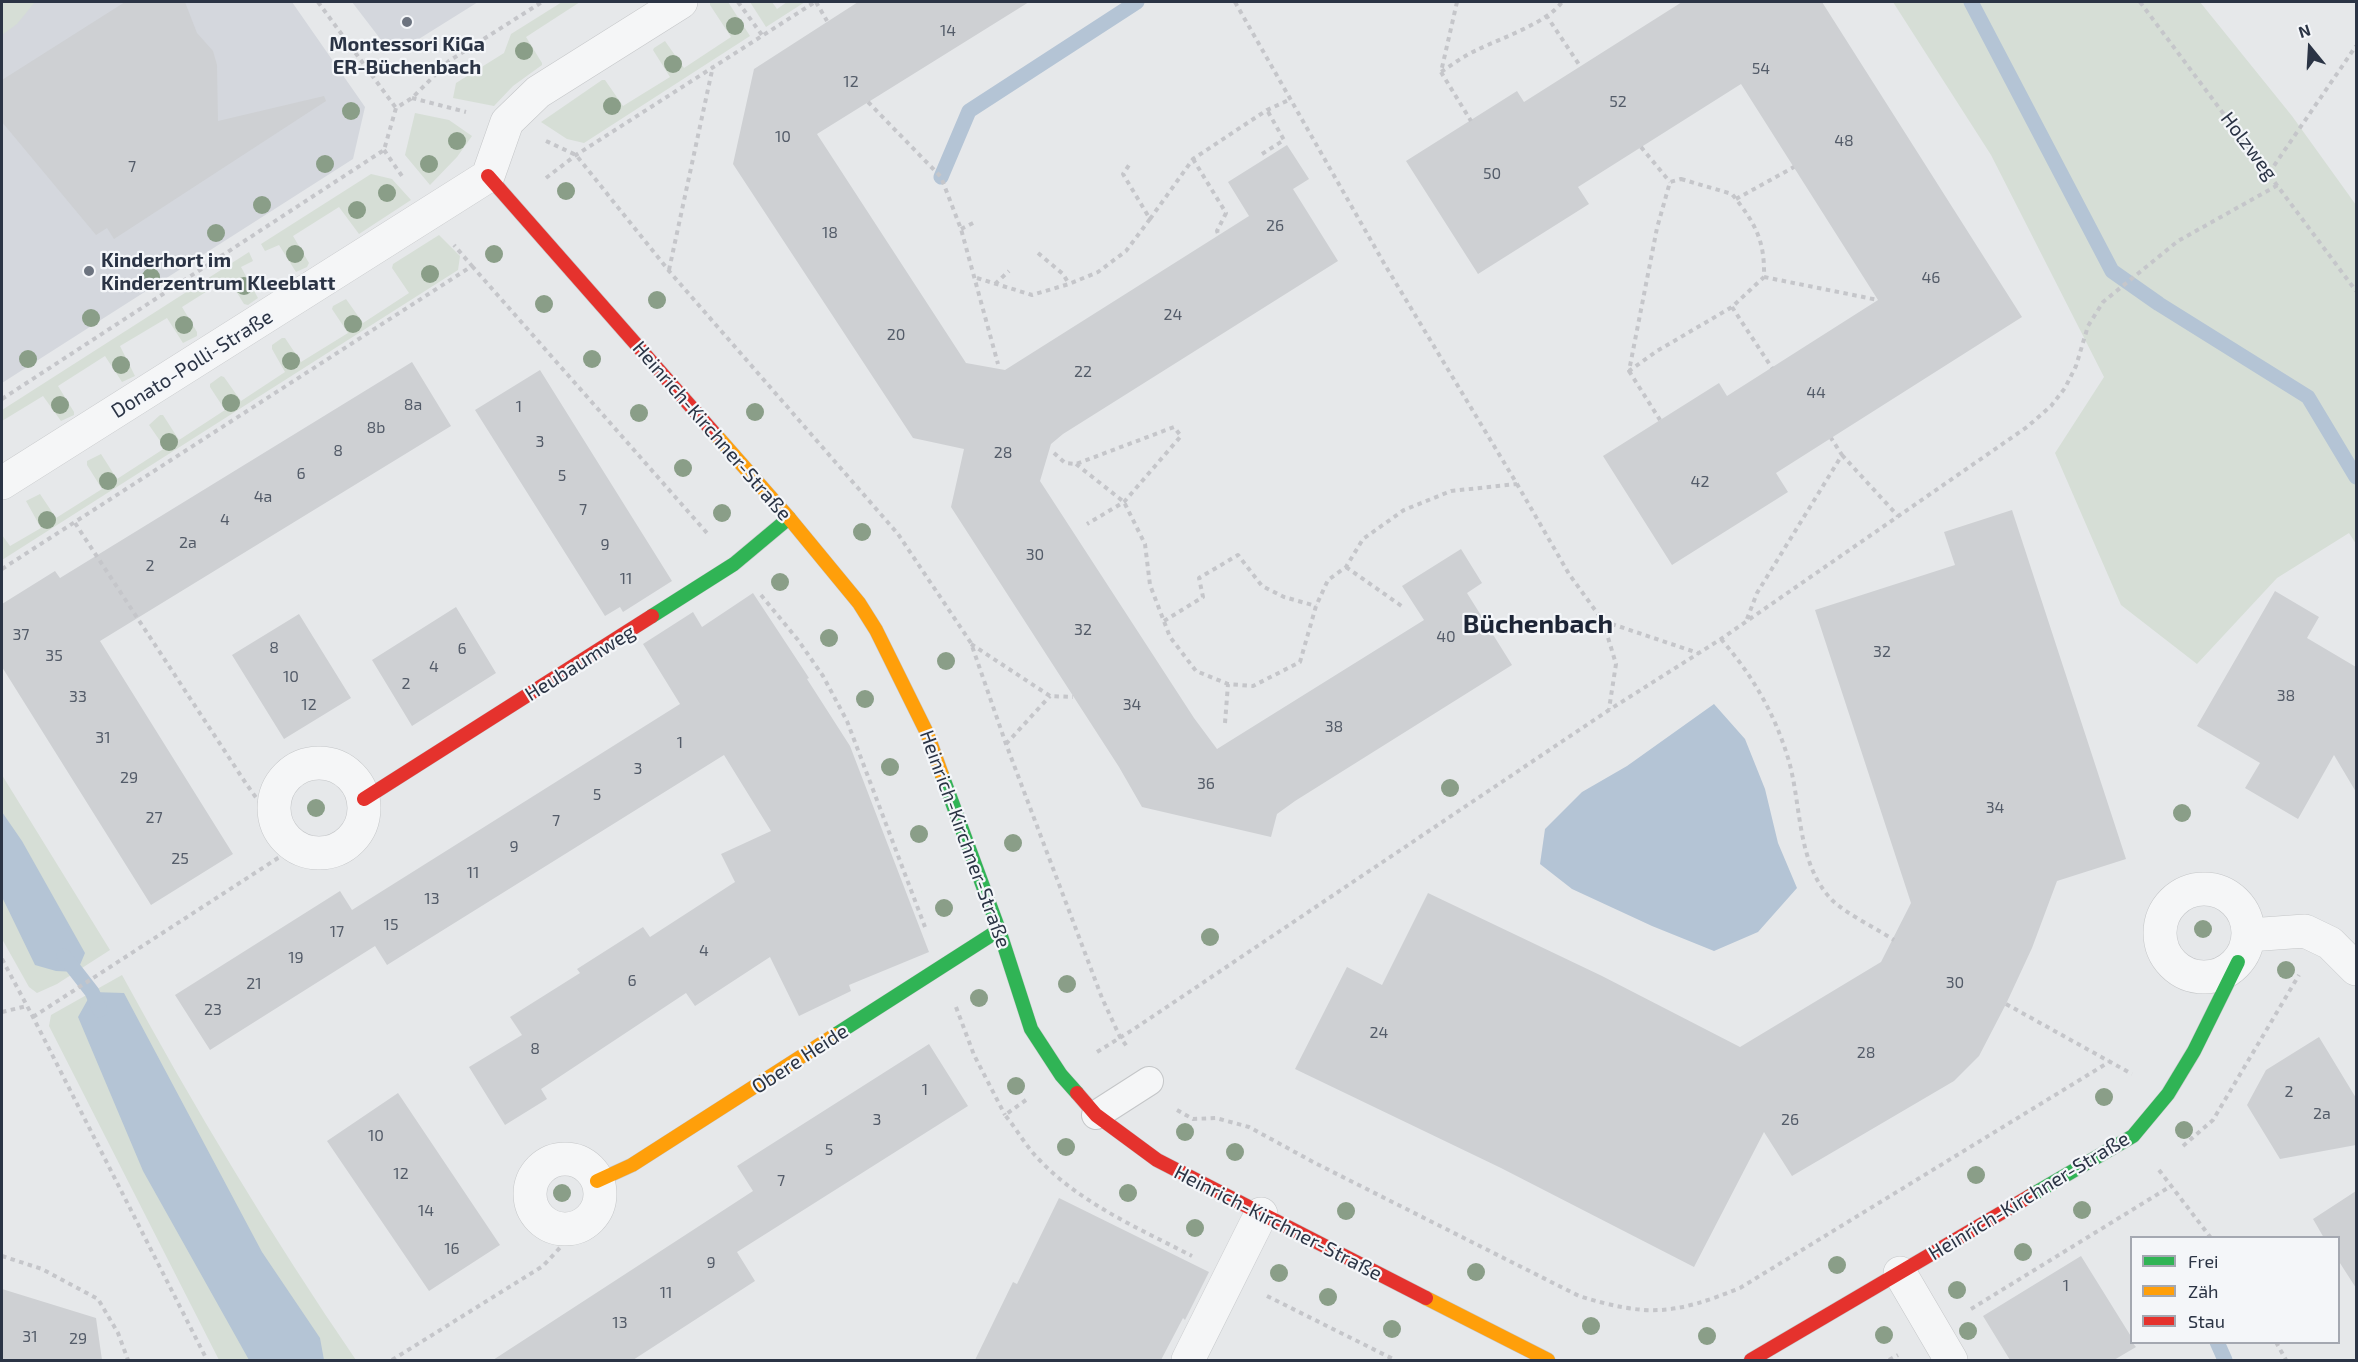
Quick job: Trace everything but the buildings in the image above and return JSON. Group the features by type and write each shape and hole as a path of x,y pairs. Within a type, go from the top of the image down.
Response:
{"street":[{"path":"488,176 507,122 538,92 681,2"},
{"name":"Heinrich-Kirchner-Straße","path":"488,176 789,518 859,603 903,680 927,733 999,930 1031,1029 1060,1075 1096,1115 1157,1160 1548,1360"},
{"name":"Donato-Polli-Straße","path":"2,483 488,176"},
{"name":"Heubaumweg","path":"364,799 734,564 789,518"},
{"path":"319,762 334,765 348,772 359,784 364,799 364,815 360,829 340,849 326,853 312,853 288,838 274,814 274,800 279,785 290,772 303,765 319,762"},
{"name":"Obere Heide","path":"597,1181 632,1165 999,930"},
{"path":"2244,948 2305,931 2330,944 2356,969"},
{"name":"Heinrich-Kirchner-Straße","path":"1751,1360 2133,1136 2168,1094 2194,1052 2244,948"},
{"path":"557,1160 569,1160 580,1163 590,1170 597,1181 600,1192 598,1205 583,1223 575,1228 563,1229 541,1220 530,1199 535,1176 543,1167 557,1160"},
{"path":"1188,1360 1261,1214"},
{"path":"1900,1273 1951,1360"}],"lane":[{"path":"1096,1115 1149,1081"}],"path":[{"path":"318,2 396,108"},
{"path":"2,399 384,150 396,108 412,98 449,61 542,2"},
{"path":"738,2 762,35"},
{"path":"826,21 815,2 576,155 511,204 452,243 734,564 798,640 823,676 847,721 975,1055 1005,1115 1033,1153 1063,1181 1095,1204 1229,1276 1395,1360"},
{"path":"1235,2 1385,265 1517,483 1569,574 1603,621 1616,664 1609,710"},
{"path":"1457,2 1441,72 1470,121"},
{"path":"1441,72 1474,51 1529,26 1562,2"},
{"name":"Holzweg","path":"2140,2 2356,291"},
{"path":"1546,15 1580,66"},
{"path":"2269,173 2356,46"},
{"path":"669,271 713,66"},
{"path":"412,98 507,122"},
{"path":"976,278 1032,295 1098,272 1126,251 1193,159 1268,110 1292,99"},
{"path":"868,102 941,177 961,229 976,278 998,364"},
{"path":"1262,154 1284,141 1268,110"},
{"path":"1641,147 1670,182"},
{"path":"576,155 669,271 897,534 970,643 1094,976 1120,1037 1160,1096 1176,1110 1192,1119 1216,1118 1249,1127 1579,1296 1616,1307 1653,1311 1681,1309 1740,1288 2109,1062"},
{"path":"1193,159 1226,213 1217,231 1219,236"},
{"path":"1129,165 1123,174 1150,219"},
{"path":"1736,199 1794,167"},
{"path":"1629,371 1657,351 1732,307 1764,278 1764,256 1760,237 1732,194 1681,179 1670,182"},
{"path":"1660,420 1629,371 1657,228 1670,182"},
{"path":"1005,1115 1060,1075 1609,710 1721,639 2027,427 2051,406 2065,388 2084,346 2088,326 2103,302 2178,241 2278,185"},
{"path":"961,229 977,221"},
{"path":"1038,253 1063,274 1069,284"},
{"path":"2,569 472,266"},
{"path":"995,284 1009,271"},
{"path":"1764,278 1878,300"},
{"path":"1732,307 1772,368"},
{"path":"1054,453 1065,463 1076,464 1174,428 1181,436 1124,502 1087,524"},
{"path":"1831,438 1842,455 1898,516"},
{"path":"1747,620 1757,593 1842,455"},
{"path":"1076,464 1124,502 1145,544 1150,585 1170,637 1196,671 1228,684 1253,686 1300,662 1316,606 1328,580 1346,567 1363,539 1404,510 1451,491 1517,483"},
{"path":"33,1017 102,970 278,858 288,838 247,785 75,522"},
{"path":"1164,621 1203,597 1199,578 1238,555 1262,586 1284,597 1316,606"},
{"path":"1346,567 1403,607"},
{"path":"1603,621 1699,653"},
{"path":"1721,639 1747,669 1772,713 1789,759 1804,843 1820,884 1833,902 1894,940"},
{"path":"970,643 1050,696 1073,698"},
{"path":"1225,723 1228,684"},
{"path":"1006,744 1050,696"},
{"path":"2156,1167 2213,1120 2320,939"},
{"path":"2,959 207,1360"},
{"path":"2006,1004 2168,1094"},
{"path":"2,1012 27,1006"},
{"path":"2133,1136 2209,1236"},
{"path":"1889,1360 2171,1186"},
{"path":"392,1360 543,1266 583,1223"},
{"path":"2,1256 42,1269 98,1299 118,1333 128,1360"},
{"path":"2277,1344 2286,1360"}],"shaded area":[{"name":"Kinderhort im Kinderzentrum Kleeblatt","path":"2,2 292,2 365,107 353,159 2,383"},
{"path":"2,2 35,2 17,24 2,35"},
{"name":"Montessori KiGa ER-Büchenbach","path":"352,2 478,2 414,42 385,45"},
{"path":"562,2 580,2 526,37 542,65 513,86 494,106 453,98 456,83 504,53 511,34"},
{"path":"710,2 728,2 750,36 584,143 567,139 541,122 602,80 605,80 623,106 670,77 653,50 665,41 684,68 731,37"},
{"path":"750,2 772,2 777,9 787,2 805,2 766,27"},
{"path":"1893,2 2200,2 2292,116 2356,205 2356,544 2349,533 2277,578 2197,664 2121,605 2055,453 2104,377 1991,155"},
{"path":"415,113 449,120 472,136 457,157 430,185 405,155"},
{"path":"371,174 392,179 411,200 359,234 339,207 293,236 309,263 307,267 296,272 279,245 265,251 261,244"},
{"path":"439,235 460,256 458,270 2,560 2,535 10,546 41,528 26,501 40,494 56,518 102,489 87,465 87,461 101,454 117,479 165,448 149,425 160,415 163,415 179,440 225,410 210,387 210,384 221,376 241,401 285,372 272,349 272,345 282,338 285,338 301,362 348,333 332,309 333,306 346,299 363,323 409,293 392,268 393,264"},
{"path":"249,252 253,261 241,267 258,298 248,305 244,304 228,278 182,307 197,332 197,336 183,343 167,318 120,346 135,376 122,382 105,356 58,386 74,415 61,421 43,396 2,421 2,410"},
{"path":"2,775 110,950 57,984 37,993 29,987 2,939"},
{"path":"122,975 234,1170 356,1360 219,1360 49,1026 51,1015"}],"water":[{"path":"1714,704 1745,739 1765,789 1778,843 1797,888 1758,932 1714,951 1652,926 1572,889 1540,864 1545,829 1582,792 1627,766"},
{"path":"2,812 22,841 85,953 77,972 56,971 35,965 2,897"},
{"path":"92,992 124,993 262,1252 320,1338 324,1360 249,1360 143,1171 78,1017"}],"waterway":[{"path":"941,177 969,111 1137,2"},
{"path":"1971,2 2112,271 2159,304 2308,397 2356,477"},
{"path":"64,956 92,992 100,1010"},
{"path":"2218,1344 2225,1360"}],"traffic: fast":[{"path":"652,616 734,564 789,518"},
{"path":"942,775 999,930 1031,1029 1061,1075 1077,1093"},
{"path":"835,1035 999,930"},
{"path":"2030,1196 2133,1136 2168,1094 2194,1051 2238,962"}],"traffic: slow":[{"path":"715,434 789,518 859,603 876,630 927,733 942,775"},
{"path":"597,1181 632,1165 835,1035"},
{"path":"1426,1298 1548,1360"}],"traffic: jam":[{"path":"488,176 715,434"},
{"path":"364,799 652,616"},
{"path":"1077,1093 1096,1115 1157,1160 1426,1298"},
{"path":"1751,1360 2030,1196"}],"place":[{"name":"Montessori KiGa ER-Büchenbach","path":"407,22"},
{"name":"Kinderhort im Kinderzentrum Kleeblatt","path":"89,271"}],"district":[{"name":"Büchenbach","path":"1538,624"}]}
